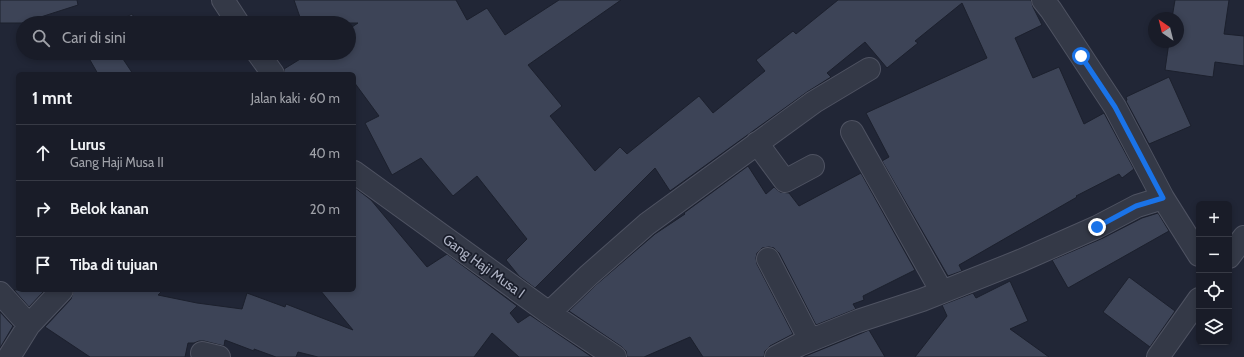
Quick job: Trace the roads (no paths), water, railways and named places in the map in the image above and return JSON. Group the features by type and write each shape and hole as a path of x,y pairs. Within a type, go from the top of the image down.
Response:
{"street":[{"path":"223,0 233,16"},
{"path":"1043,0 1115,107 1163,198 1196,250"},
{"path":"263,60 272,72"},
{"path":"550,313 589,275 647,224 814,102 870,68"},
{"path":"852,132 942,292"},
{"path":"757,143 785,181 813,166"},
{"name":"Gang Haji Musa I","path":"356,173 550,313 615,357"},
{"path":"776,357 810,340 858,321 942,292 1020,261 1097,227 1136,206 1163,198"},
{"path":"1232,253 1244,237"},
{"path":"768,259 810,340"},
{"path":"0,292 29,325"},
{"path":"9,357 29,325 60,292"},
{"path":"1158,357 1196,303"}]}
